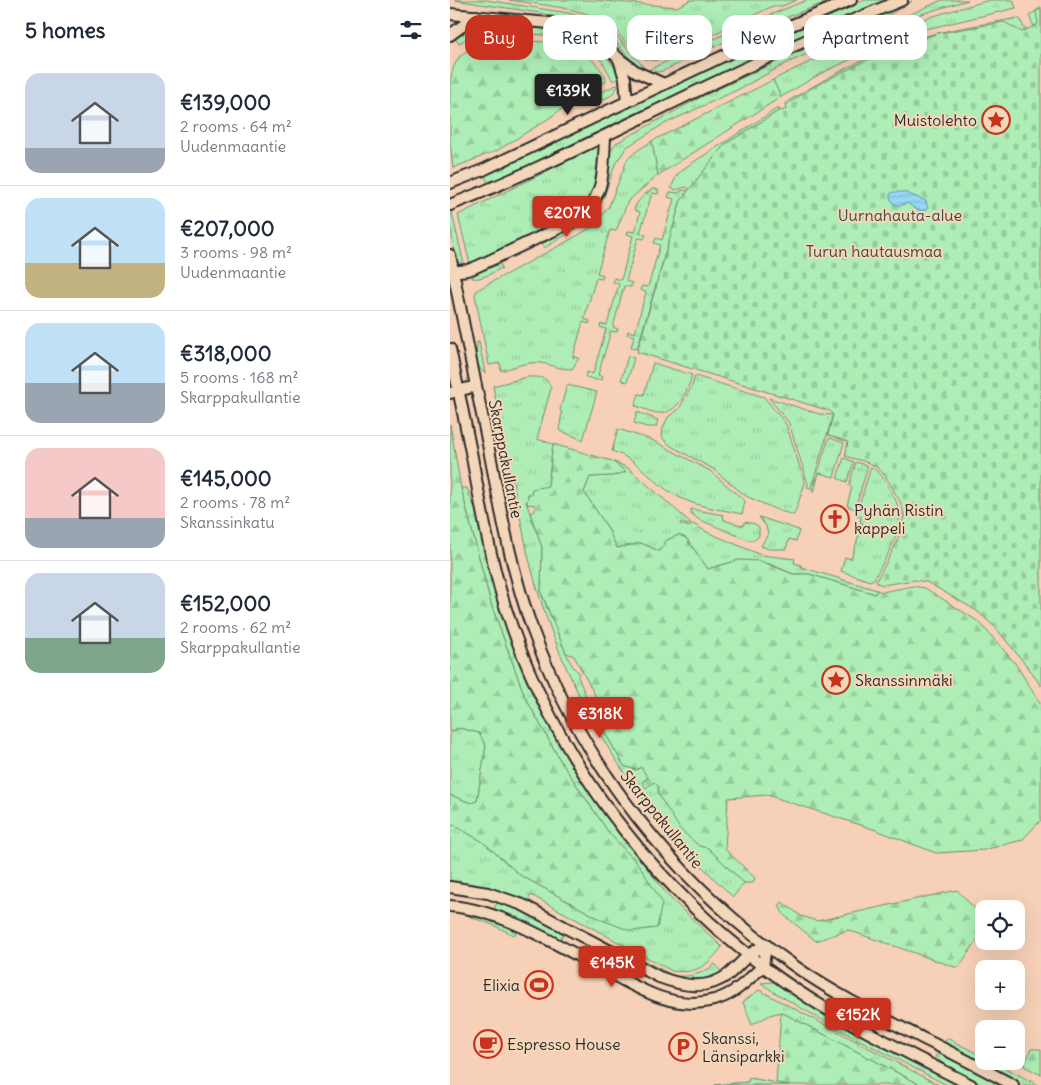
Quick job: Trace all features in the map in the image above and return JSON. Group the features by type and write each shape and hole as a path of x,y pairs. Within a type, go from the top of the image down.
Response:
{"main road":[{"path":"450,182 483,170 760,38 850,0"},
{"path":"450,205 490,190 718,81 902,0"},
{"path":"450,14 465,15"},
{"path":"533,21 560,24 580,29 602,40 619,59 637,72 664,84"},
{"path":"450,35 465,24"},
{"path":"619,59 625,79 627,102"},
{"path":"452,272 476,267 574,221 586,212 593,203 601,185 605,136"},
{"name":"Skarppakullantie","path":"450,255 506,534 522,597 544,656 571,714 616,789 656,841 690,879 766,945 804,973 855,1003 1013,1085"},
{"name":"Skarppakullantie","path":"450,349 454,392 505,606 528,666 555,724 576,763 601,801 643,854 680,895 763,966 814,1001 843,1018 971,1085"},
{"path":"454,392 476,386"},
{"path":"450,887 488,893 523,905 659,977 682,985 696,986 719,980 729,974 749,955 766,945"},
{"path":"450,906 471,909 505,920 568,950 646,992 680,1002 706,1002 736,990 763,966 766,945"}],"green space":[{"path":"454,0 486,0 575,15 548,15"},
{"path":"509,0 591,0 677,7 691,0 797,0 782,6 773,6 754,15 722,15 722,30 712,35 712,15 627,15 627,44 617,32 617,15 590,15 560,7"},
{"path":"807,0 832,0 793,15 770,15"},
{"path":"865,0 888,0 852,15 827,15"},
{"path":"942,0 968,0 918,15 909,15"},
{"path":"990,0 1013,0 1016,8 927,29 927,18"},
{"path":"912,1 889,15 881,15"},
{"path":"1041,7 1041,26 1036,30 1029,16"},
{"name":"Turun hautausmaa","path":"1041,9 1041,686 995,627 977,611 927,582 914,580 883,585 877,583 876,581 899,534 903,515 902,506 888,480 874,465 845,456 848,442 828,435 833,415 830,411 637,352 681,200 724,145 780,110 786,109 786,105 813,87 867,60 927,60 927,37 939,33 1004,22 1022,32 1038,24 1036,11"},
{"path":"1018,18 1021,20 1024,29 1026,28 1029,32 772,118 786,109 785,103 862,60 927,60 927,36"},
{"path":"804,25 804,35 794,40 794,30"},
{"path":"533,28 543,29 543,35 533,34"},
{"path":"465,30 465,40 459,43 453,37"},
{"path":"722,35 722,43 712,48 712,40"},
{"path":"617,36 627,48 627,56 617,44"},
{"path":"533,42 543,42 543,60 592,60 604,75 606,82 585,92 548,119 498,150 453,168 450,142 450,80 459,57 465,52 465,60 533,60"},
{"path":"804,49 804,55 794,60 794,54"},
{"path":"600,60 609,60 619,78 613,81"},
{"path":"631,60 638,60 643,66 641,69"},
{"path":"669,60 686,60 663,71 646,71"},
{"path":"725,60 751,60 488,184 485,175"},
{"path":"781,60 794,60 739,89 662,125 627,147 615,164 603,200 595,213 582,225 544,248 542,244 572,228 597,205 605,184 609,158 616,143 705,95"},
{"path":"814,60 849,60 820,74 781,97 773,80"},
{"path":"773,80 781,97 658,175 652,141"},
{"path":"616,85 618,86 612,95 595,104 593,96"},
{"path":"778,108 780,110 724,145 690,189 686,187 676,190 671,188 677,175 686,167"},
{"path":"652,141 658,175 628,201 616,231 610,230 597,273 603,275 602,279 596,278 584,319 590,321 589,324 583,322 573,357 579,358 572,369 531,363 501,371 500,363 489,365 475,295 477,290 592,227 609,206 627,160"},
{"path":"600,145 594,187 590,196 577,212 567,219 470,264 458,215"},
{"path":"654,188 659,191 658,194 652,193 640,233 646,235 644,239 638,238 626,281 632,283 631,287 624,286 613,327 618,329 617,332 611,331 598,375 602,379 597,380 586,377 587,372 593,374 606,329 600,327 601,324 607,325 619,284 613,282 614,278 621,280 633,236 627,234 628,231 635,232 640,212 634,210 635,207"},
{"path":"683,190 689,191 681,200 637,349 631,348 634,336 627,334 628,331 635,333 646,292 640,290 642,286 648,287 660,245 654,243 656,238 662,240 674,199 668,197 670,192 678,193"},
{"path":"450,197 464,264 456,259 450,225"},
{"path":"500,264 502,268 480,278 472,278 479,272"},
{"path":"477,342 479,342 485,373 479,367"},
{"path":"628,356 634,358 627,382 621,380"},
{"path":"653,363 692,375 682,399 673,408 662,413 652,412 635,406 639,394 644,395"},
{"path":"695,376 764,397 786,424 805,483 794,515 777,510 746,496 713,469 671,446 664,440 662,436 663,428 668,417 679,409 692,386"},
{"path":"527,377 545,379 551,388 537,439 553,444 548,486 532,495 526,502 542,547 541,593 566,653 573,667 579,672 578,677 592,710 624,766 636,770 641,767 648,778 643,781 654,782 658,786 699,846 708,848 744,883 733,897 668,830 627,777 591,718 575,686 548,622 528,555 493,386"},
{"path":"567,385 597,392 583,440 559,430 562,413 560,410"},
{"path":"769,398 819,414 833,415 811,488 807,487 808,484 789,423"},
{"path":"637,412 658,420 656,427 647,427 634,423"},
{"path":"450,424 461,488 491,604 525,697 561,762 609,833 639,865 662,902 657,928 631,931 602,920 520,875 483,842 454,825 450,826 450,795 471,803 477,801 486,746 479,733 460,728 450,732"},
{"path":"618,429 652,440 710,471 745,501 742,514 691,502 667,490 630,459 612,451"},
{"path":"830,438 844,443 834,477 819,473 814,492 812,491"},
{"path":"553,444 612,461 626,472 612,476 590,477 584,492 607,527 617,548 641,543 659,551 667,540 679,535 686,538 708,569 739,560 760,561 793,574 809,574 875,594 877,590 882,592 913,586 925,588 979,622 1015,663 1041,705 1041,820 1022,840 984,850 936,853 876,830 767,795 728,798 725,849 755,878 753,883 744,883 708,848 699,846 680,829 658,794 658,786 654,782 646,788 642,782 648,778 641,767 636,770 624,766 592,710 590,702 596,697 574,656 566,653 541,592 542,547 530,513 535,511 534,504 527,505 528,494 531,494 532,489 548,486"},
{"path":"844,458 854,462 847,482 837,478"},
{"path":"612,461 628,468 691,523 688,525 681,522 680,524 689,527 693,524 761,555 795,559 794,563 801,565 801,567 877,590 875,594 809,574 793,574 770,564 739,560 708,569 686,538 679,535 667,540 659,551 641,543 617,548 607,527 584,492 590,477 612,476 625,472"},
{"path":"856,462 868,466 855,509 847,506 852,487 849,486"},
{"path":"871,467 879,473 897,503 899,522 891,548 874,579 870,581 841,571 845,557 851,559 863,523 860,522 861,516 856,515"},
{"path":"461,488 467,488 476,511 489,568 507,628 532,690 563,751 602,811 669,897 722,947 706,964 695,970 672,971 531,895 528,900 450,884 450,826 454,825 483,842 520,875 602,920 639,865 609,833 561,762 525,697 491,604"},
{"path":"691,509 723,515 724,520 743,526 745,522 755,524 759,527 759,536 754,540 748,540 698,519 691,513"},
{"path":"759,517 799,530 796,541 789,539 786,549 769,549 761,546 768,534 766,526"},
{"path":"460,728 479,733 486,746 477,801 471,803 450,795 450,732"},
{"path":"957,890 975,909 975,943 958,968 848,930 816,941 784,915 779,906 782,902 801,916 817,921"},
{"path":"498,900 564,932 559,942 493,912"},
{"path":"466,911 518,930 514,935 470,917"},
{"path":"590,933 674,976 696,974 705,971 715,964 721,972 710,978 698,981 673,980 588,937"},
{"path":"585,943 594,948 589,958 580,953"},
{"path":"775,982 828,1016 960,1085 947,1085 834,1027 761,983"},
{"path":"759,990 939,1085 921,1085 781,1012 770,1015 752,1025 743,1002"},
{"path":"781,1012 921,1085 715,1085 748,1082 749,1078 776,1083"},
{"path":"947,1038 975,1052 975,1060 944,1044"},
{"path":"1031,1049 1041,1049 1041,1075 1025,1067"},
{"path":"938,1053 1001,1085 982,1085 941,1062 935,1057"},
{"path":"993,1070 1009,1070 1038,1085 1022,1085"},
{"path":"749,1078 789,1085 715,1085 748,1082"}],"water":[{"path":"893,192 904,192 926,201 928,208 922,211 915,209 907,203 900,206 894,204 890,198 890,194"}],"place":[{"name":"Muistolehto","path":"996,120"},
{"name":"Pyhän Ristin kappeli","path":"835,519"},
{"name":"Skanssinmäki","path":"836,680"},
{"name":"Elixia","path":"539,985"},
{"name":"Espresso House","path":"488,1044"},
{"name":"Skanssi, Länsiparkki","path":"683,1047"}],"park label":[{"name":"Uurnahauta-alue","path":"900,215"}]}
